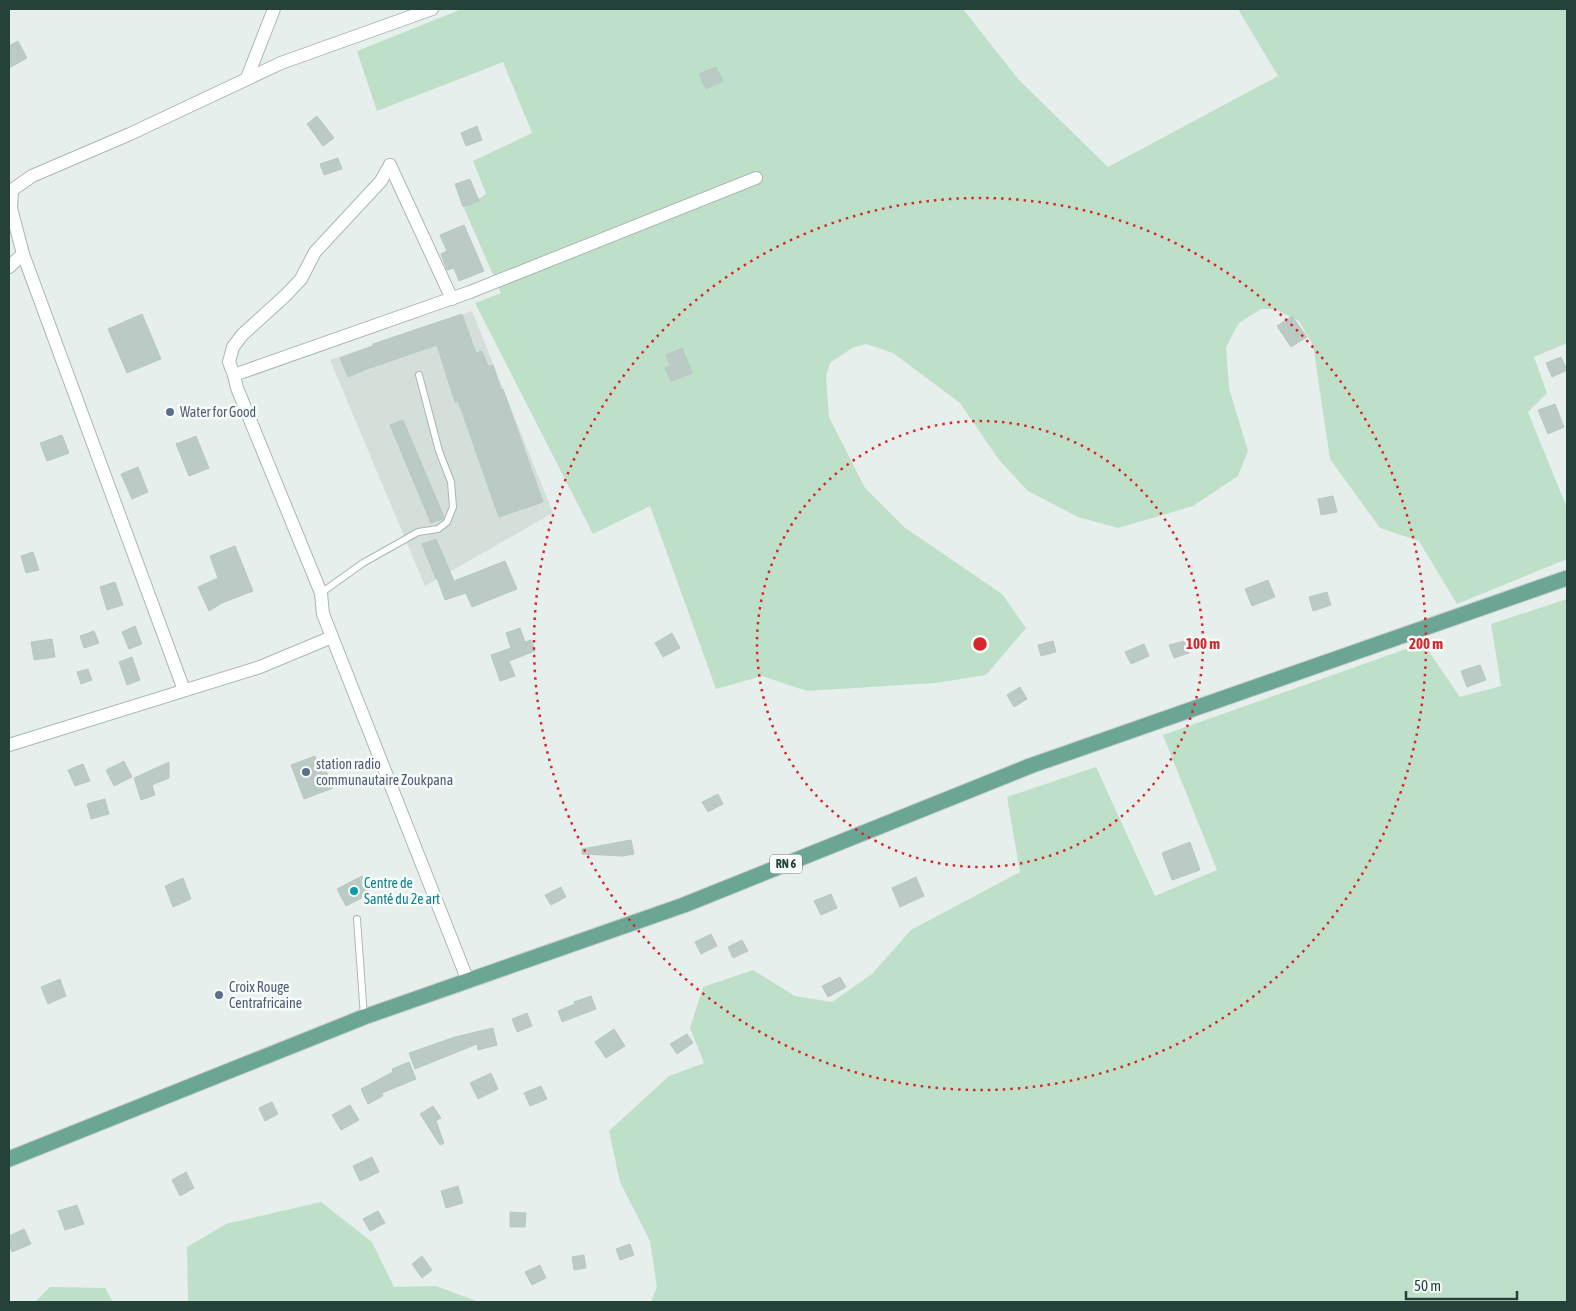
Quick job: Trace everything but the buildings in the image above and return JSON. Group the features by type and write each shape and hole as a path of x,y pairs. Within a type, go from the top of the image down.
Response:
{"main road":[{"name":"RN 6","path":"9,1159 364,1017 684,906 1030,766 1567,578"}],"street":[{"path":"247,78 274,9"},
{"path":"184,690 23,254 11,208 12,190 32,176 130,134 247,78 320,48 432,9"},
{"path":"452,299 390,165 381,181 315,252 300,279 286,295 242,335 233,347 230,362 320,593 323,614 468,981"},
{"path":"234,375 452,299 756,178"},
{"path":"9,267 23,254"},
{"path":"9,745 260,666 332,637"}],"lane":[{"path":"320,593 363,563 418,532 438,528 447,522 453,507 451,482 439,451 419,375"},
{"path":"357,919 364,1017"}],"shaded area":[{"path":"472,311 553,513 425,586 330,360"}],"green space":[{"path":"462,9 963,9 1018,79 1108,167 1278,76 1238,9 1567,9 1567,343 1534,357 1547,393 1528,412 1567,508 1567,559 1457,604 1419,541 1380,528 1330,459 1313,345 1299,321 1275,309 1261,309 1239,323 1226,347 1229,388 1248,451 1238,476 1193,506 1118,528 1078,517 1028,491 999,460 960,403 893,353 866,344 852,348 830,363 826,376 829,417 865,488 904,527 1002,594 1026,628 986,675 935,683 807,691 762,676 716,689 650,506 593,534 475,303 501,293 464,208 486,194 473,161 532,133 503,62 377,111 357,51"},
{"path":"1567,599 1567,1302 651,1302 657,1287 650,1241 620,1182 609,1131 669,1076 704,1063 690,1028 703,987 753,970 795,996 832,1002 872,974 911,930 1020,872 1007,797 1096,767 1155,896 1217,870 1163,735 1423,643 1460,697 1501,686 1491,624"},
{"path":"321,1202 372,1242 394,1287 436,1286 479,1302 188,1302 187,1247 226,1224"},
{"path":"50,1287 105,1288 113,1302 35,1302"}],"place":[{"name":"Water for Good","path":"170,412"},
{"name":"station radio communautaire Zoukpana","path":"306,772"},
{"name":"Centre de Santé du 2e art","path":"354,891"},
{"name":"Croix Rouge Centrafricaine","path":"219,995"}]}
